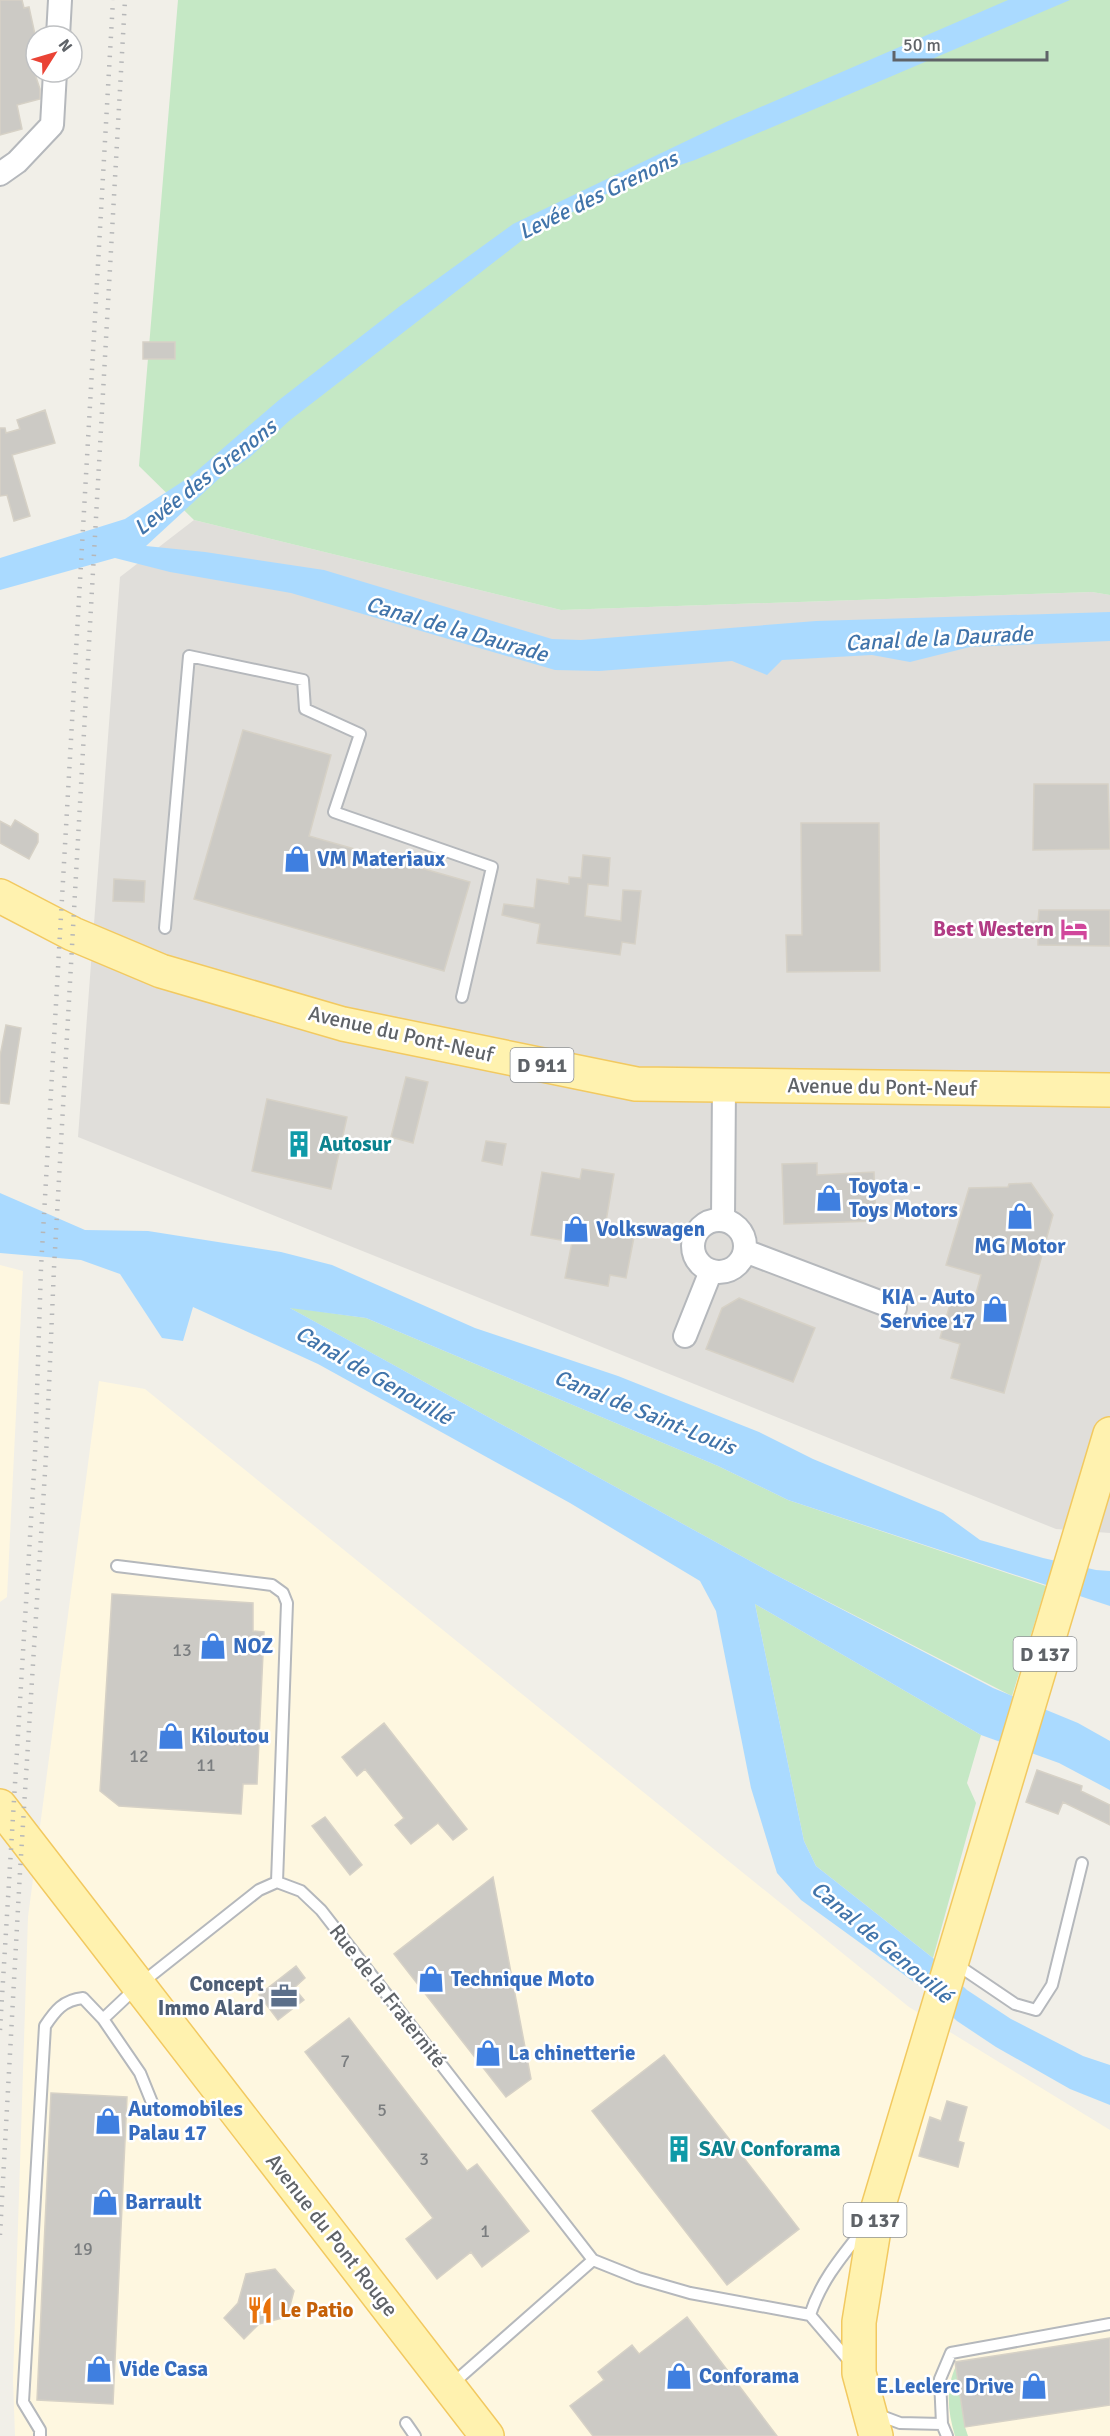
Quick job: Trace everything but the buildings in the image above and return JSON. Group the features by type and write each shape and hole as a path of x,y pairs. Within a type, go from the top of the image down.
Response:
{"main road":[{"name":"Avenue du Pont-Neuf","path":"0,896 74,934 161,971 343,1024 636,1084 1110,1090"},
{"name":"D 137","path":"872,2424 859,2373 859,2322 877,2211 1110,1434"},
{"name":"Avenue du Pont Rouge","path":"0,1806 488,2436"}],"street":[{"path":"59,24 60,0"},
{"path":"0,174 17,162 51,125 54,84"},
{"path":"723,1085 723,1220"},
{"path":"723,1220 731,1222 743,1234 745,1251 736,1266 728,1271 711,1271 697,1261 693,1253 694,1236 706,1223 723,1220"},
{"path":"745,1251 895,1308"},
{"path":"686,1336 711,1271"}],"lane":[{"path":"165,928 189,656 303,680 305,709 360,734 334,812 492,867 462,997"},
{"path":"103,2019 139,1985 259,1890 277,1882 287,1603 283,1593 272,1585 117,1566"},
{"path":"952,1967 1015,2004 1036,2010 1052,1985 1082,1863"},
{"name":"Rue de la Fraternité","path":"277,1882 301,1891 321,1910 593,2260"},
{"path":"40,2436 40,2430 23,2402 45,2026 58,2008 73,1999 82,1998 103,2019 140,2073 155,2110"},
{"path":"810,2315 817,2294 828,2274 877,2211"},
{"path":"449,2387 593,2260 638,2278 690,2293 810,2315 859,2373"},
{"path":"946,2436 942,2424 940,2379 951,2353 1110,2324"},
{"path":"872,2424 900,2422 942,2424"},
{"path":"406,2423 415,2436"}],"shaded area":[{"path":"194,520 561,610 1092,592 1110,595 1110,1533 1056,1529 78,1137 120,577"},
{"path":"0,1265 23,1271 7,1597 0,1602"},
{"path":"99,1381 145,1389 909,2007 1110,2130 1110,2436 15,2436 13,2380 28,1917"}],"green space":[{"path":"178,0 1110,0 1110,595 1092,592 561,610 194,520 139,466"},
{"path":"288,1307 366,1318 718,1466 788,1500 1046,1586 1012,1696 774,1574"},
{"path":"755,1604 981,1735 967,1783 976,1803 933,1958 816,1866 804,1841"},
{"path":"956,2366 968,2436 955,2436 951,2418 949,2392"}],"water":[{"path":"1008,0 1070,0 695,160 629,182 529,235 289,421 249,458 223,475 146,546 205,552 324,570 552,639 581,640 816,621 1110,612 1110,641 970,647 910,662 872,655 782,660 767,675 732,661 599,671 555,670 291,593 170,572 115,558 0,590 0,558 125,519 191,476 279,400 400,306 513,224 726,122"},
{"path":"0,1193 85,1230 148,1231 281,1252 332,1265 475,1328 618,1376 759,1432 813,1459 943,1513 980,1540 1043,1558 1110,1571 1110,1606 788,1500 718,1466 366,1318 290,1308 774,1574 993,1688 1078,1723 1110,1741 1110,1790 1059,1763 981,1735 755,1604 804,1841 816,1866 933,1958 967,1990 1011,2019 1083,2056 1110,2065 1110,2105 1070,2089 996,2047 957,2021 921,1987 801,1900 777,1873 751,1788 716,1611 700,1581 570,1503 318,1364 193,1307 183,1341 162,1338 120,1274 81,1260 0,1253"}],"railway":[{"path":"0,2030 35,1455 41,1268 113,0"},
{"path":"0,2235 46,1456 54,1268 125,0"}],"place":[{"name":"VM Materiaux","path":"297,859"},
{"name":"Best Western","path":"1074,929"},
{"name":"Autosur","path":"299,1144"},
{"name":"Toyota - Toys Motors","path":"829,1198"},
{"name":"MG Motor","path":"1020,1216"},
{"name":"Volkswagen","path":"576,1229"},
{"name":"KIA - Auto Service 17","path":"995,1309"},
{"name":"NOZ","path":"213,1646"},
{"name":"Kiloutou","path":"171,1736"},
{"name":"Technique Moto","path":"431,1979"},
{"name":"Concept Immo Alard","path":"284,1996"},
{"name":"La chinetterie","path":"488,2053"},
{"name":"Automobiles Palau 17","path":"108,2121"},
{"name":"SAV Conforama","path":"679,2149"},
{"name":"Barrault","path":"105,2202"},
{"name":"Le Patio","path":"260,2310"},
{"name":"Vide Casa","path":"99,2369"},
{"name":"Conforama","path":"679,2376"},
{"name":"E.Leclerc Drive","path":"1034,2386"}],"water label":[{"name":"Levée des Grenons","path":"598,195"},
{"name":"Levée des Grenons","path":"205,477"},
{"name":"Canal de la Daurade","path":"457,629"},
{"name":"Canal de la Daurade","path":"939,638"},
{"name":"Canal de Genouillé","path":"374,1375"},
{"name":"Canal de Saint-Louis","path":"645,1412"},
{"name":"Canal de Genouillé","path":"882,1942"}]}
